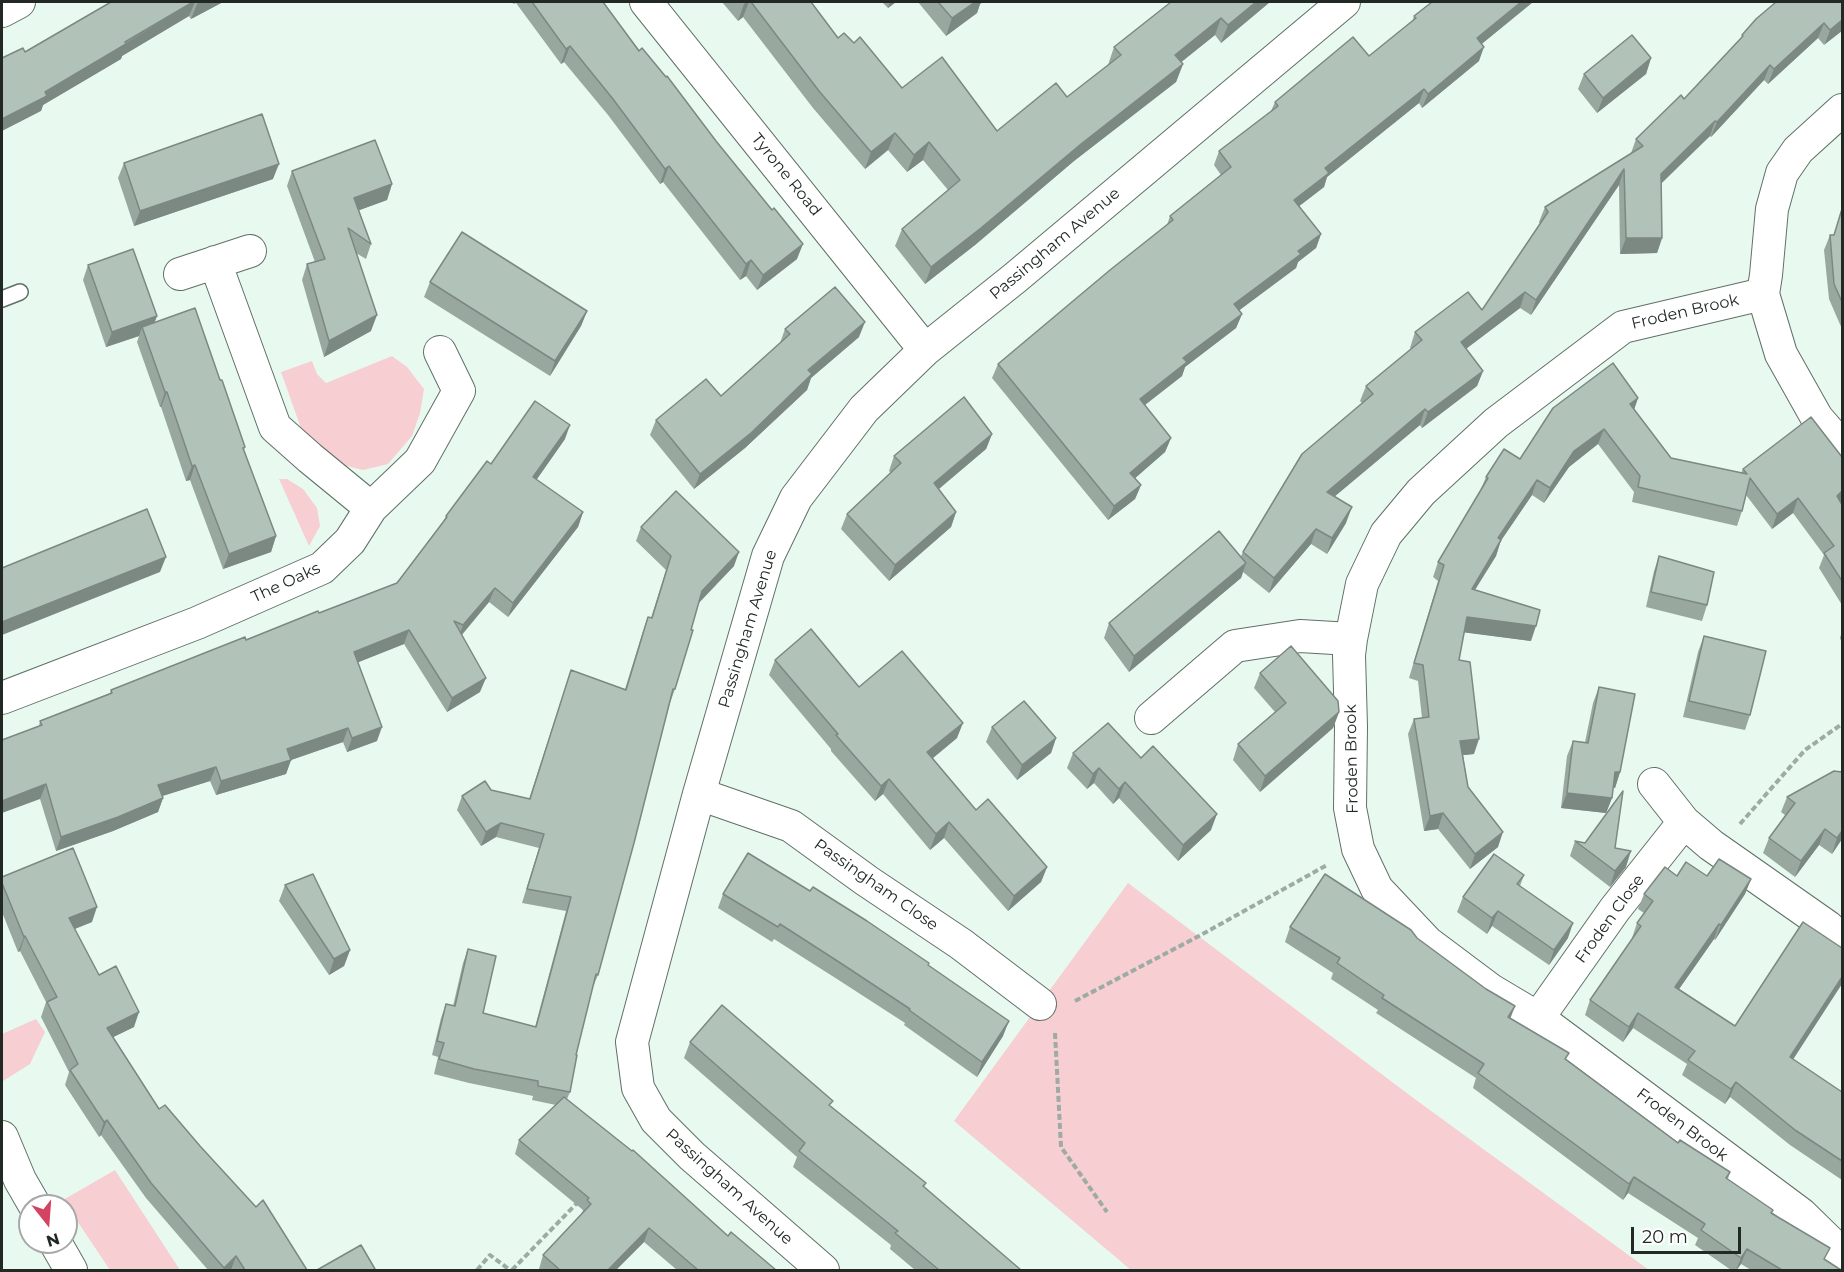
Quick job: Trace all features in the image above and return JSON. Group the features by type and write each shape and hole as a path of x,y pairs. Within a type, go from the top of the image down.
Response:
{"street":[{"path":"2,11 20,2"},
{"name":"Tyrone Road","path":"646,2 925,350"},
{"name":"Passingham Avenue","path":"822,1270 685,1149 656,1120 638,1088 632,1042 699,794 768,556 796,498 864,409 925,350 1015,278 1344,2"},
{"path":"1842,110 1798,150 1782,173 1772,209 1763,294 1781,354 1817,418 1842,447"},
{"path":"180,274 250,251"},
{"path":"215,262 275,427 371,507"},
{"name":"Froden Brook","path":"1763,294 1623,327 1496,423 1421,492 1386,534 1362,584 1349,654 1352,727 1350,808 1358,849 1377,889 1427,942 1491,990 1538,1018 1801,1214 1842,1254"},
{"name":"The Oaks","path":"2,698 197,623 322,568 350,541 371,507 420,461 459,391 440,352"},
{"path":"1151,718 1235,646 1300,636 1351,639"},
{"path":"1654,784 1684,822 1718,850 1828,927 1842,941"},
{"name":"Passingham Close","path":"699,794 791,826 961,944 1040,1004"},
{"name":"Froden Close","path":"1538,1018 1615,909 1684,822"},
{"path":"2,1137 19,1192"},
{"path":"62,1254 71,1270"}],"lane":[{"path":"2,299 20,292"}],"path":[{"path":"1718,850 1805,750 1842,724"},
{"path":"1072,1002 1358,849"},
{"path":"1040,1004 1054,1024 1061,1147 1107,1212"},
{"path":"477,1270 490,1256 511,1270 584,1196"}],"shaded area":[{"path":"392,356 407,367 424,389 420,413 412,436 388,464 363,470 335,463 302,431 281,372 312,361 317,374 326,383"},
{"path":"279,479 287,479 303,489 317,508 320,526 309,546"},
{"path":"1128,883 1412,1097 1649,1270 1131,1270 954,1121"},
{"path":"36,1019 45,1032 30,1064 3,1081 2,1034"},
{"path":"115,1170 180,1270 110,1270 78,1222 78,1194 73,1194"}],"building":[{"path":"111,2 193,2 45,92 47,96 2,119 2,58 23,48 25,52"},
{"path":"532,2 603,2 639,51 642,48 667,76 716,141 803,244 763,275 751,260 746,264 669,166 665,169 570,46 566,49"},
{"path":"751,2 811,2 838,38 844,33 854,43 860,37 902,88 942,57 997,131 1056,83 1067,97 1121,55 1114,47 1171,2 1256,2 1228,25 1221,18 1175,55 1183,64 931,267 902,229 960,180 929,142 914,155 895,133 871,152 819,91"},
{"path":"938,2 975,2 952,18"},
{"path":"1432,2 1521,2 1477,38 1484,47 1428,94 1424,89 1325,168 1329,173 1294,200 1321,234 1298,251 1301,254 1234,304 1242,314 1183,358 1187,362 1140,399 1171,438 1130,473 1141,485 1114,506 998,364 1173,220 1170,216 1231,167 1219,151 1278,106 1275,102 1353,37 1369,56"},
{"path":"1776,2 1842,2 1842,20 1830,30 1824,23 1774,69 1770,65 1717,122 1715,121 1661,174 1662,238 1626,238 1624,169 1536,300 1525,292 1461,342 1483,371 1428,412 1425,409 1327,492 1352,507 1332,538 1316,529 1274,578 1243,552 1302,454 1373,394 1366,386 1422,340 1415,332 1468,292 1482,310 1548,212 1545,207 1643,146 1636,139 1681,95 1684,99 1756,19"},
{"path":"1632,35 1651,58 1603,98 1584,74"},
{"path":"262,114 279,164 140,211 124,163"},
{"path":"375,140 392,184 354,198 371,244 348,228 377,315 329,341 307,264 325,259 292,171"},
{"path":"1842,209 1842,302 1834,284 1830,235 1834,235"},
{"path":"462,232 587,311 555,361 430,282"},
{"path":"133,249 157,316 112,332 88,265"},
{"path":"835,287 865,322 808,370 812,374 751,433 700,474 656,420 706,379 721,396 790,334 785,329"},
{"path":"195,308 276,536 229,554 195,465 192,466 142,327"},
{"path":"1613,363 1638,398 1630,404 1671,458 1747,474 1743,469 1811,417 1842,457 1842,491 1837,496 1842,505 1842,581 1824,553 1834,546 1798,498 1777,514 1750,478 1742,511 1638,487 1640,476 1604,429 1574,451 1550,488 1537,480 1498,538 1501,540 1472,589 1540,610 1536,626 1467,617 1459,660 1470,662 1479,739 1460,741 1468,787 1503,832 1475,854 1443,813 1430,816 1414,719 1429,717 1423,665 1414,663 1444,565 1438,562 1504,449 1520,459 1553,408"},
{"path":"964,397 992,434 934,483 956,512 895,565 847,514 901,463 894,456"},
{"path":"535,401 570,425 533,477 583,512 513,603 495,588 463,625 454,621 486,678 452,698 409,630 354,652 382,727 352,738 348,728 287,749 291,760 221,781 216,767 158,785 163,798 61,837 46,784 2,801 2,740 42,725 40,721 112,693 111,690 245,637 246,640 397,583 487,461 491,464"},
{"path":"676,491 739,552 702,591 691,630 693,630 675,689 673,689 598,975 596,974 576,1055 570,1092 538,1086 538,1081 474,1069 439,1059 444,1043 437,1041 446,1004 455,1006 468,949 496,956 483,1013 536,1027 571,897 527,889 544,834 501,823 486,832 462,796 485,781 491,790 530,799 571,670 626,690 648,617 652,618 671,556 641,527"},
{"path":"147,509 166,557 2,622 2,568"},
{"path":"1219,531 1246,563 1134,656 1109,623"},
{"path":"1659,556 1714,572 1707,605 1651,592"},
{"path":"811,629 859,687 902,651 963,723 927,752 976,810 988,799 1047,867 1014,896 949,822 936,834 889,779 881,786 775,660"},
{"path":"1704,636 1766,651 1750,715 1689,701"},
{"path":"1291,646 1338,701 1339,712 1265,776 1238,744 1286,703 1260,673"},
{"path":"1599,687 1635,694 1620,772 1615,772 1612,798 1567,793 1573,741 1588,743"},
{"path":"1024,701 1056,738 1022,765 992,727"},
{"path":"1108,723 1141,758 1153,746 1217,814 1183,845 1125,782 1119,789 1099,768 1093,774 1073,753"},
{"path":"1834,771 1842,772 1842,831 1837,838 1825,829 1801,861 1769,838 1795,803 1787,797"},
{"path":"1623,791 1615,848 1631,851 1615,871 1575,841 1585,843"},
{"path":"73,848 97,907 69,918 99,975 116,966 139,1012 107,1028 159,1109 165,1105 256,1207 263,1200 307,1270 245,1270 236,1256 224,1268 151,1183 107,1120 104,1122 70,1070 78,1064 47,1002 57,997 24,937 2,883 2,877"},
{"path":"748,853 810,891 813,887 867,921 1009,1021 982,1062 910,1009 842,964 780,924 778,927 723,894"},
{"path":"1494,854 1524,875 1517,884 1573,923 1554,950 1498,911 1492,918 1463,897"},
{"path":"1719,859 1751,879 1721,925 1719,924 1675,987 1735,1026 1803,922 1842,948 1842,977 1790,1057 1842,1092 1842,1161 1795,1130 1736,1082 1731,1089 1688,1060 1695,1051 1638,1013 1629,1027 1590,1000 1641,926 1637,923 1653,901 1644,894 1665,867 1677,876 1686,862 1707,876"},
{"path":"313,874 350,950 334,959 285,885"},
{"path":"1325,874 1411,930 1417,938 1486,989 1515,1006 1508,1017 1569,1053 1565,1059 1678,1143 1680,1140 1730,1172 1726,1178 1773,1210 1771,1213 1830,1248 1824,1259 1841,1270 1782,1270 1747,1249 1741,1258 1701,1230 1705,1224 1634,1177 1629,1184 1478,1073 1484,1064 1382,998 1384,995 1337,963 1340,958 1290,927"},
{"path":"722,1005 833,1101 829,1105 926,1183 923,1186 1021,1270 939,1270 895,1233 898,1231 799,1151 805,1143 690,1042"},
{"path":"564,1097 633,1150 728,1236 731,1232 776,1270 698,1270 649,1228 608,1270 560,1270 543,1255 591,1204 587,1200 589,1198 519,1140"},
{"path":"361,1245 375,1269 317,1270"}]}
